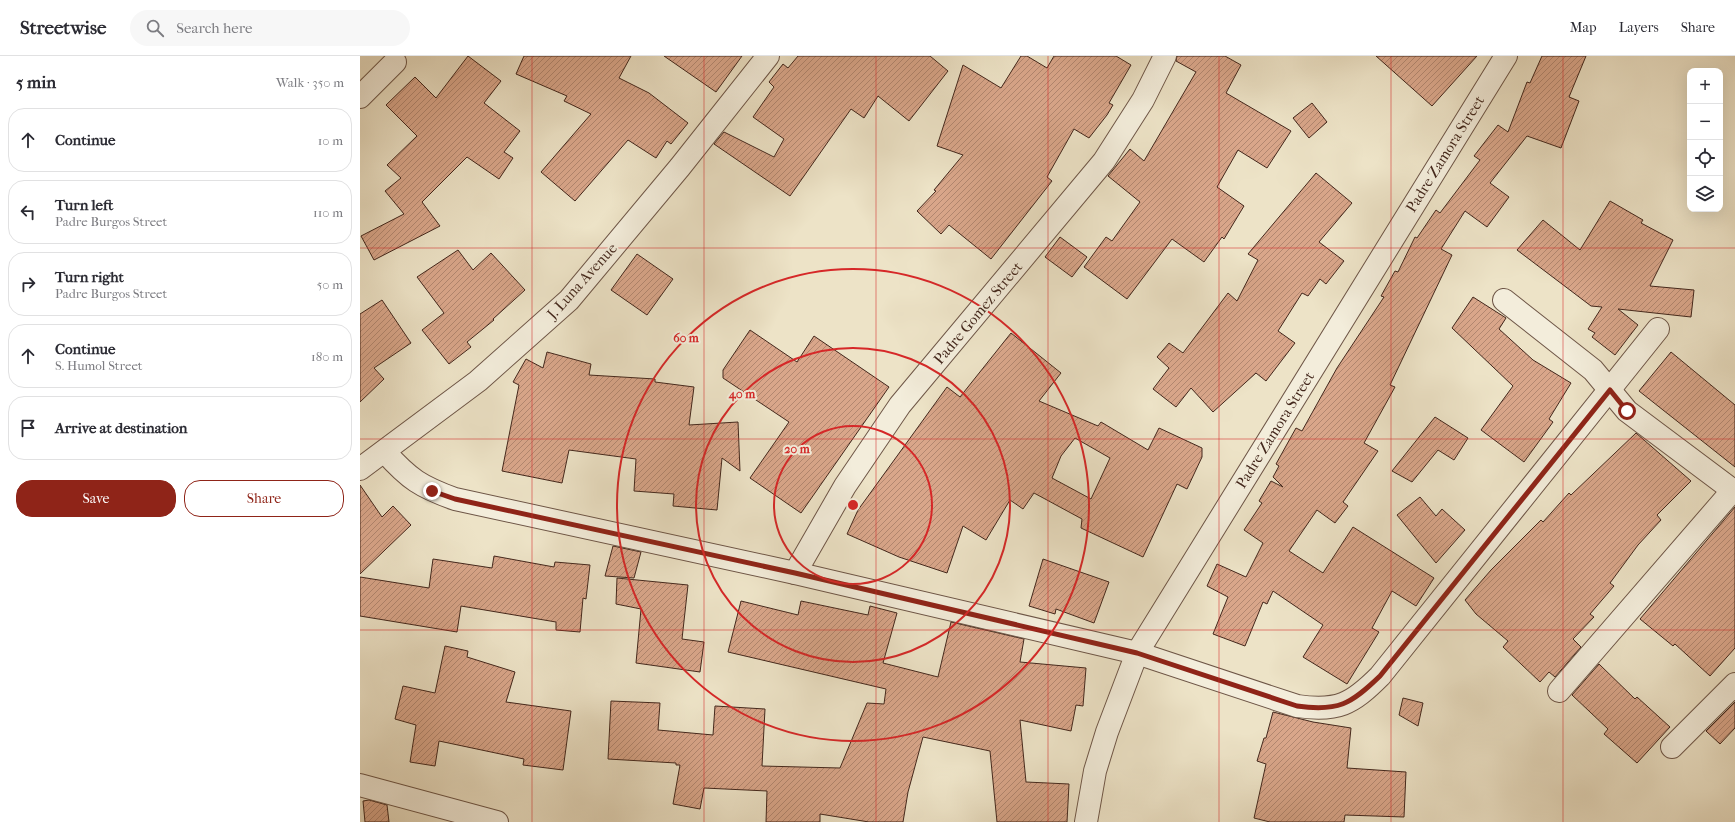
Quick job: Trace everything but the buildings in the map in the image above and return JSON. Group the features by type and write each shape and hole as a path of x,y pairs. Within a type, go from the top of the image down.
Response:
{"street":[{"name":"J. Luna Avenue","path":"360,469 385,452 478,381 569,300 680,167 768,56"},
{"name":"Padre Gomez Street","path":"795,573 844,486 900,406 1104,161 1143,100 1165,56"},
{"name":"Padre Zamora Street","path":"1086,822 1095,771 1107,732 1137,653 1506,56"},
{"path":"360,97 395,62"},
{"path":"1504,300 1593,370 1627,411 1734,491 1559,691"},
{"path":"385,452 400,470 415,482 432,491 455,499 795,573 1137,653 1297,706 1312,708 1339,706 1360,696 1380,676 1658,330"},
{"path":"1672,747 1735,684"},
{"path":"360,785 497,822"}],"route":[{"path":"432,491 455,499 795,573 1137,653 1297,706 1312,708 1339,706 1360,696 1380,676 1610,390 1627,411"}]}
